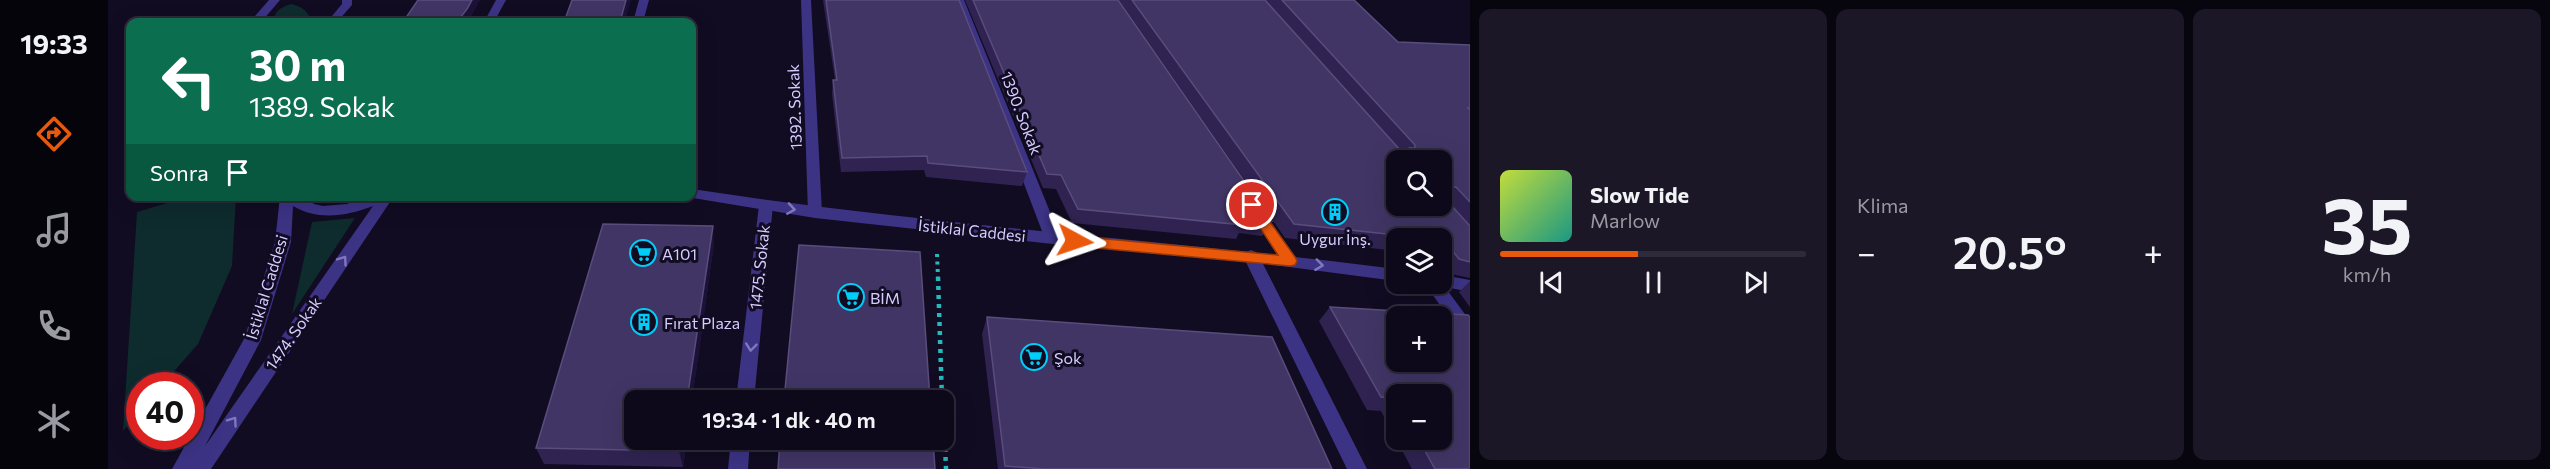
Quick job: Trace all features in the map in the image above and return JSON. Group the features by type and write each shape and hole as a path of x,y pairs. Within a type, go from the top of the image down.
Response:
{"street":[{"path":"258,0 260,18"},
{"path":"262,18 275,0"},
{"path":"491,18 501,0"},
{"path":"639,18 644,0"},
{"name":"1392. Sokak","path":"806,0 815,213"},
{"name":"1390. Sokak","path":"959,0 1053,239"},
{"path":"335,18 348,2"},
{"path":"342,18 348,2"},
{"name":"İstiklal Caddesi","path":"696,195 815,213 1053,239 1251,256 1386,274"},
{"name":"İstiklal Caddesi","path":"182,469 252,340 283,242 288,201"},
{"path":"294,201 311,210 330,211 351,208 368,201"},
{"name":"1474. Sokak","path":"200,469 384,201"},
{"path":"1250,203 1290,261"},
{"name":"1475. Sokak","path":"746,390 766,205"},
{"path":"1251,256 1357,469"},
{"path":"1452,283 1470,286"},
{"path":"1441,294 1470,334"},
{"path":"738,469 740,450"}],"path":[{"path":"937,226 936,282 941,390"},
{"path":"945,450 946,469"}],"green space":[{"path":"292,4 298,6 310,18 274,18 285,6"},
{"path":"174,201 236,201 232,266 198,344 173,372 127,372 137,212"},
{"path":"355,218 292,314 312,222"},
{"path":"126,384 126,427 123,431"}],"building":[{"path":"418,0 472,0 460,18 406,18"},
{"path":"572,0 626,0 621,18 565,18"},
{"path":"826,0 959,0 1027,172 928,163 927,156 842,158 833,80 837,80"},
{"path":"973,0 1118,0 1272,221 1240,218 1244,225 1078,209 1061,175 1047,174"},
{"path":"1132,0 1265,0 1400,150 1386,150 1386,216 1452,216 1452,206 1470,226 1470,262 1459,259 1452,250 1452,228 1386,228 1386,234 1294,224"},
{"path":"1282,0 1354,0 1398,42 1470,45 1470,108 1468,108 1470,110 1470,202 1456,187 1452,188 1452,150 1408,150 1415,148 1415,145"},
{"name":"Fırat Plaza","path":"603,224 713,226 688,390 624,390 624,450 536,448"},
{"path":"799,245 920,252 929,390 785,390"},
{"path":"1330,307 1386,310 1386,372 1452,372 1452,314 1470,317 1470,469 1435,469 1425,450 1452,450 1452,384 1386,384 1386,397 1381,397"},
{"path":"987,317 1272,337 1332,469 1044,469 1005,466"},
{"name":"Fırat Plaza","path":"631,450 679,450 679,451"},
{"path":"779,450 934,450 935,469 778,469"}],"place":[{"name":"Uygur İnş.","path":"1335,212"},
{"name":"A101","path":"643,253"},
{"name":"BİM","path":"851,297"},
{"name":"Fırat Plaza","path":"644,322"},
{"name":"Şok","path":"1034,357"}],"route":[{"path":"1075,241 1290,261 1252,205"}]}
